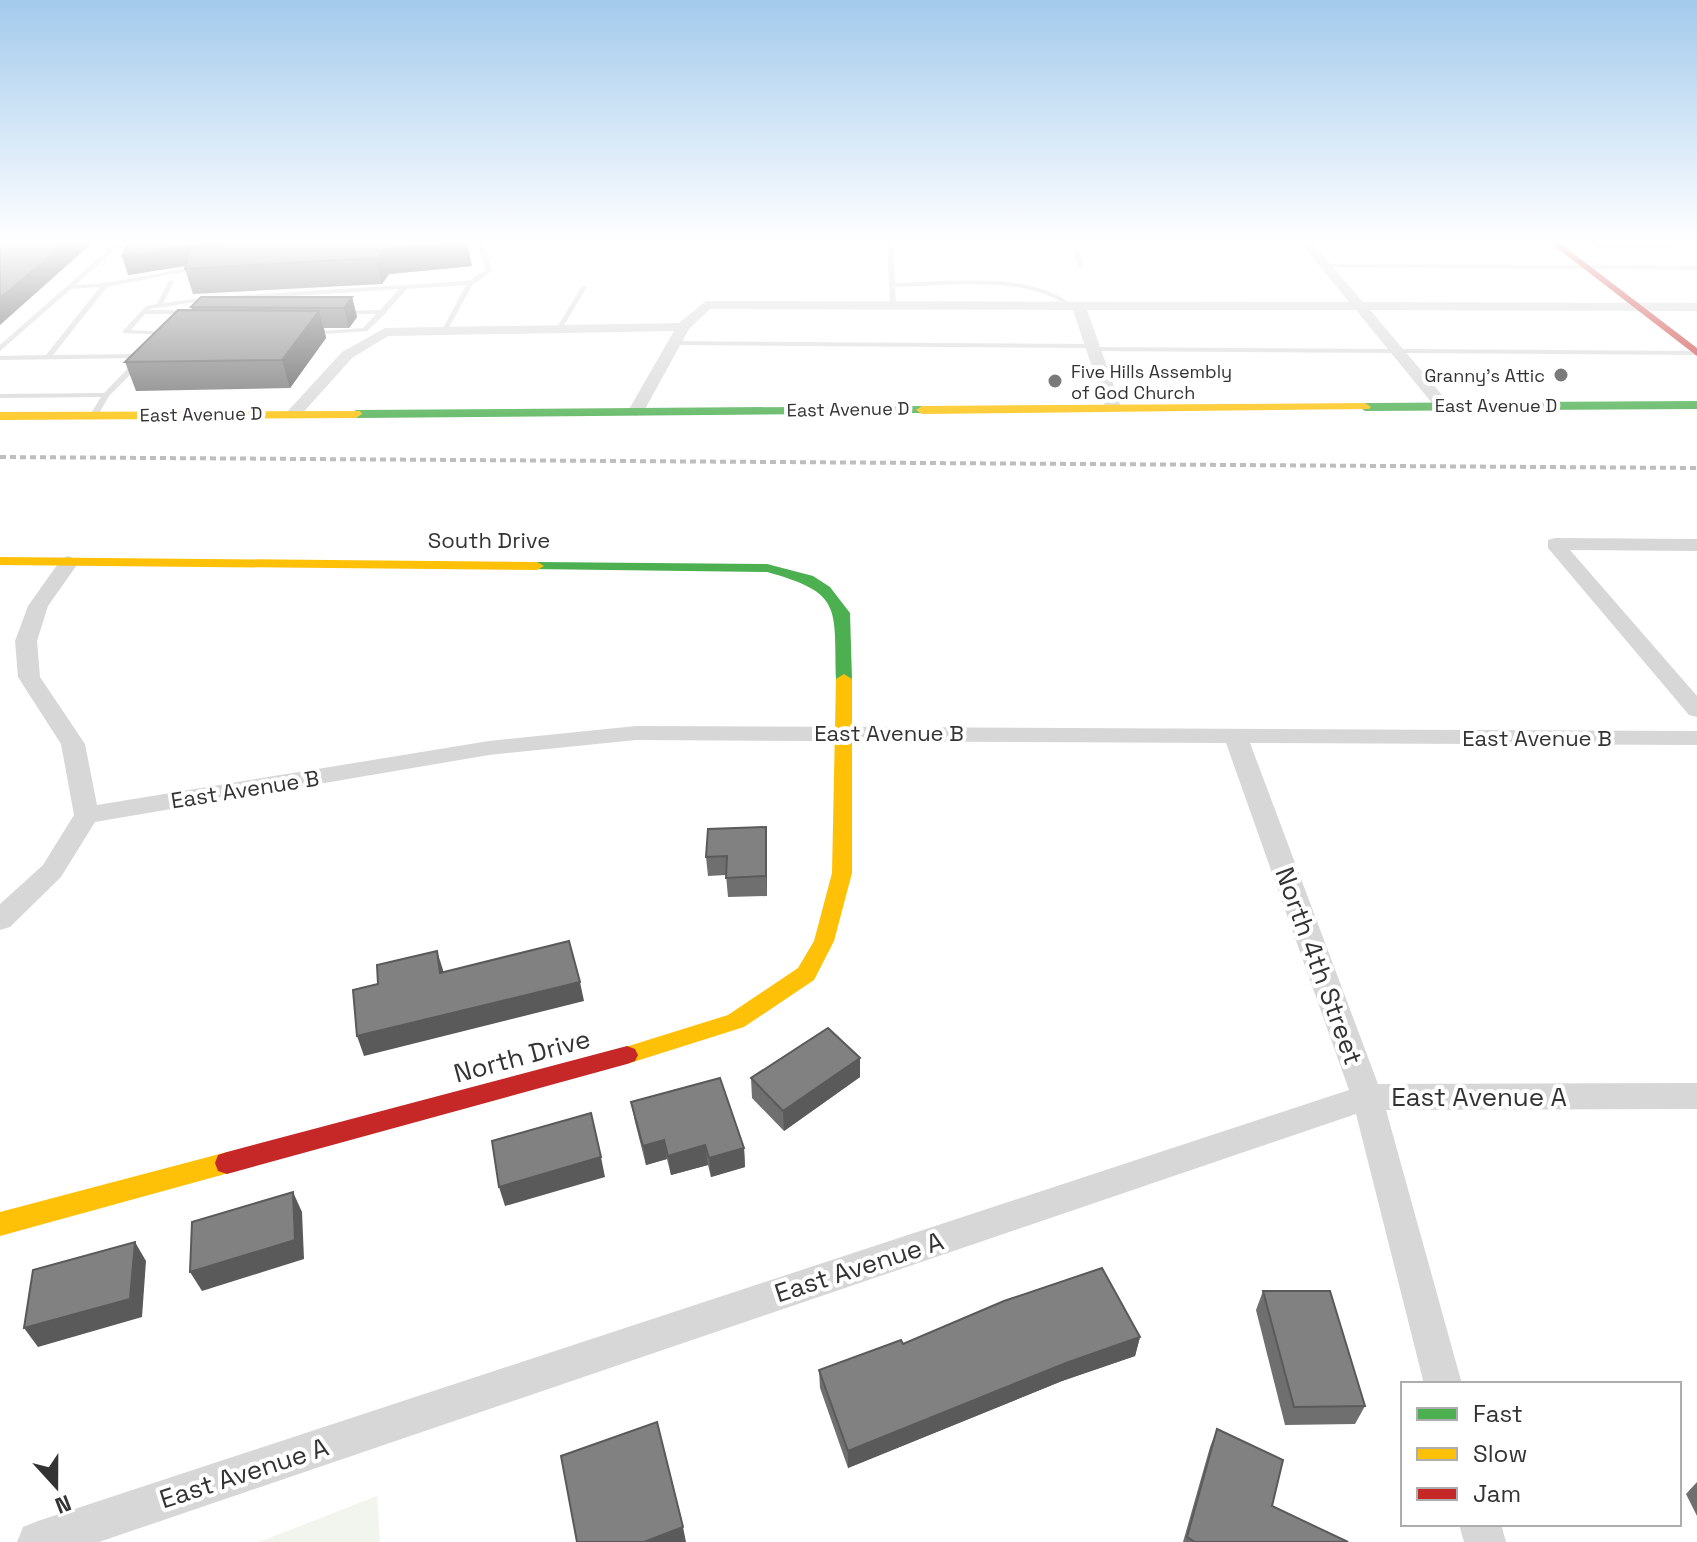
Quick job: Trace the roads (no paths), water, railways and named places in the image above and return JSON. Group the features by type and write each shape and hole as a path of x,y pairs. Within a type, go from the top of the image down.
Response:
{"main road":[{"path":"1645,313 1697,353"},
{"name":"East Avenue D","path":"0,416 1113,406 1697,405"},
{"name":"South Drive","path":"0,561 767,568 808,579 825,590 842,613 845,733"},
{"name":"North Drive","path":"0,1224 539,1079 736,1021 806,974 824,941 842,873 845,733"}],"street":[{"path":"636,411 683,327 698,313"},
{"path":"1077,313 1093,347 1113,406"},
{"path":"1362,313 1442,405"},
{"path":"294,413 347,355 385,332 683,327"},
{"path":"1697,545 1555,544 1697,710"},
{"path":"0,920 52,871 87,815 73,744 29,677 26,641 38,606 69,562"},
{"name":"East Avenue B","path":"87,815 489,748 588,736 845,733 1697,738"},
{"name":"North 4th Street","path":"1236,737 1367,1097 1442,1382"},
{"name":"East Avenue A","path":"38,1542 1367,1097 1697,1096"}],"lane":[{"path":"0,349 41,313"},
{"path":"48,357 83,313"},
{"path":"141,313 125,332 179,334"},
{"path":"305,333 365,330 383,313"},
{"path":"445,330 454,313"},
{"path":"559,329 569,313"},
{"path":"675,343 1697,353"},
{"path":"0,358 144,356 106,395 94,415"},
{"path":"0,396 106,395"}],"railway":[{"path":"0,457 1697,468"}],"place":[{"name":"Granny’s Attic","path":"1561,375"},
{"name":"Five Hills Assembly of God Church","path":"1055,381"}]}
